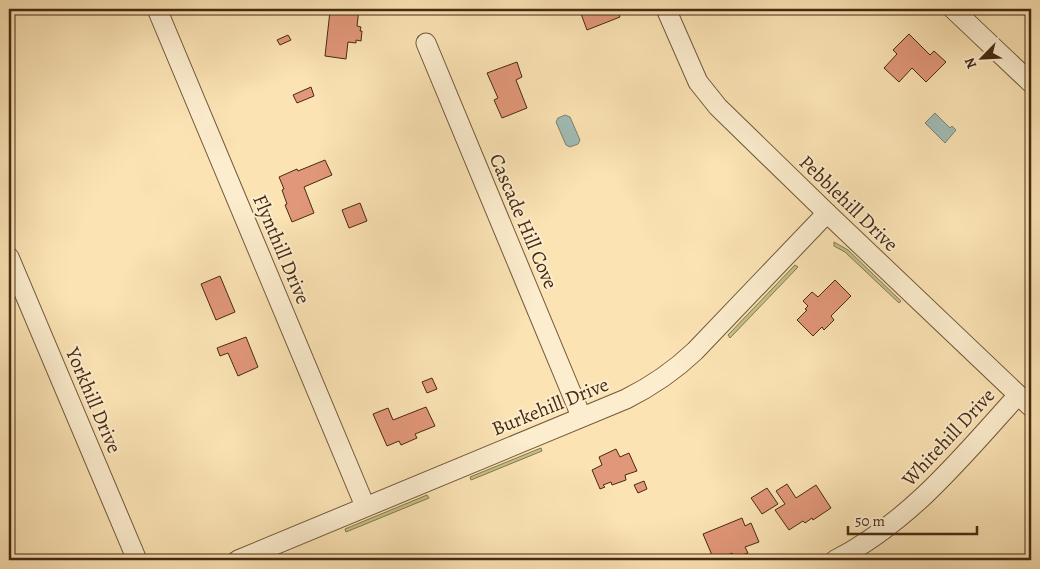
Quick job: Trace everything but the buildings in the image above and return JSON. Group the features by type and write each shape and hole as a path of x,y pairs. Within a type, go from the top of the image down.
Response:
{"street":[{"name":"Flynthill Drive","path":"158,9 365,506"},
{"name":"Pebblehill Drive","path":"666,9 698,82 709,97 827,214 1025,401"},
{"path":"953,9 1031,83"},
{"name":"Cascade Hill Cove","path":"426,43 581,416"},
{"name":"Burkehill Drive","path":"238,560 642,391 678,367 695,352 827,214"},
{"name":"Yorkhill Drive","path":"9,257 138,560"},
{"name":"Whitehill Drive","path":"836,560 878,535 916,504 1025,401"}],"shaded area":[{"path":"834,242 848,250 901,301 899,303 845,252 834,246"},
{"path":"795,265 798,267 730,338 728,335"},
{"path":"541,448 542,451 471,480 470,477"},
{"path":"427,495 429,498 346,532 345,529"}],"water":[{"path":"935,113 950,128 952,126 956,130 945,143 925,123"},
{"path":"565,115 570,117 580,140 578,144 570,147 566,145 556,122 558,118"}]}
